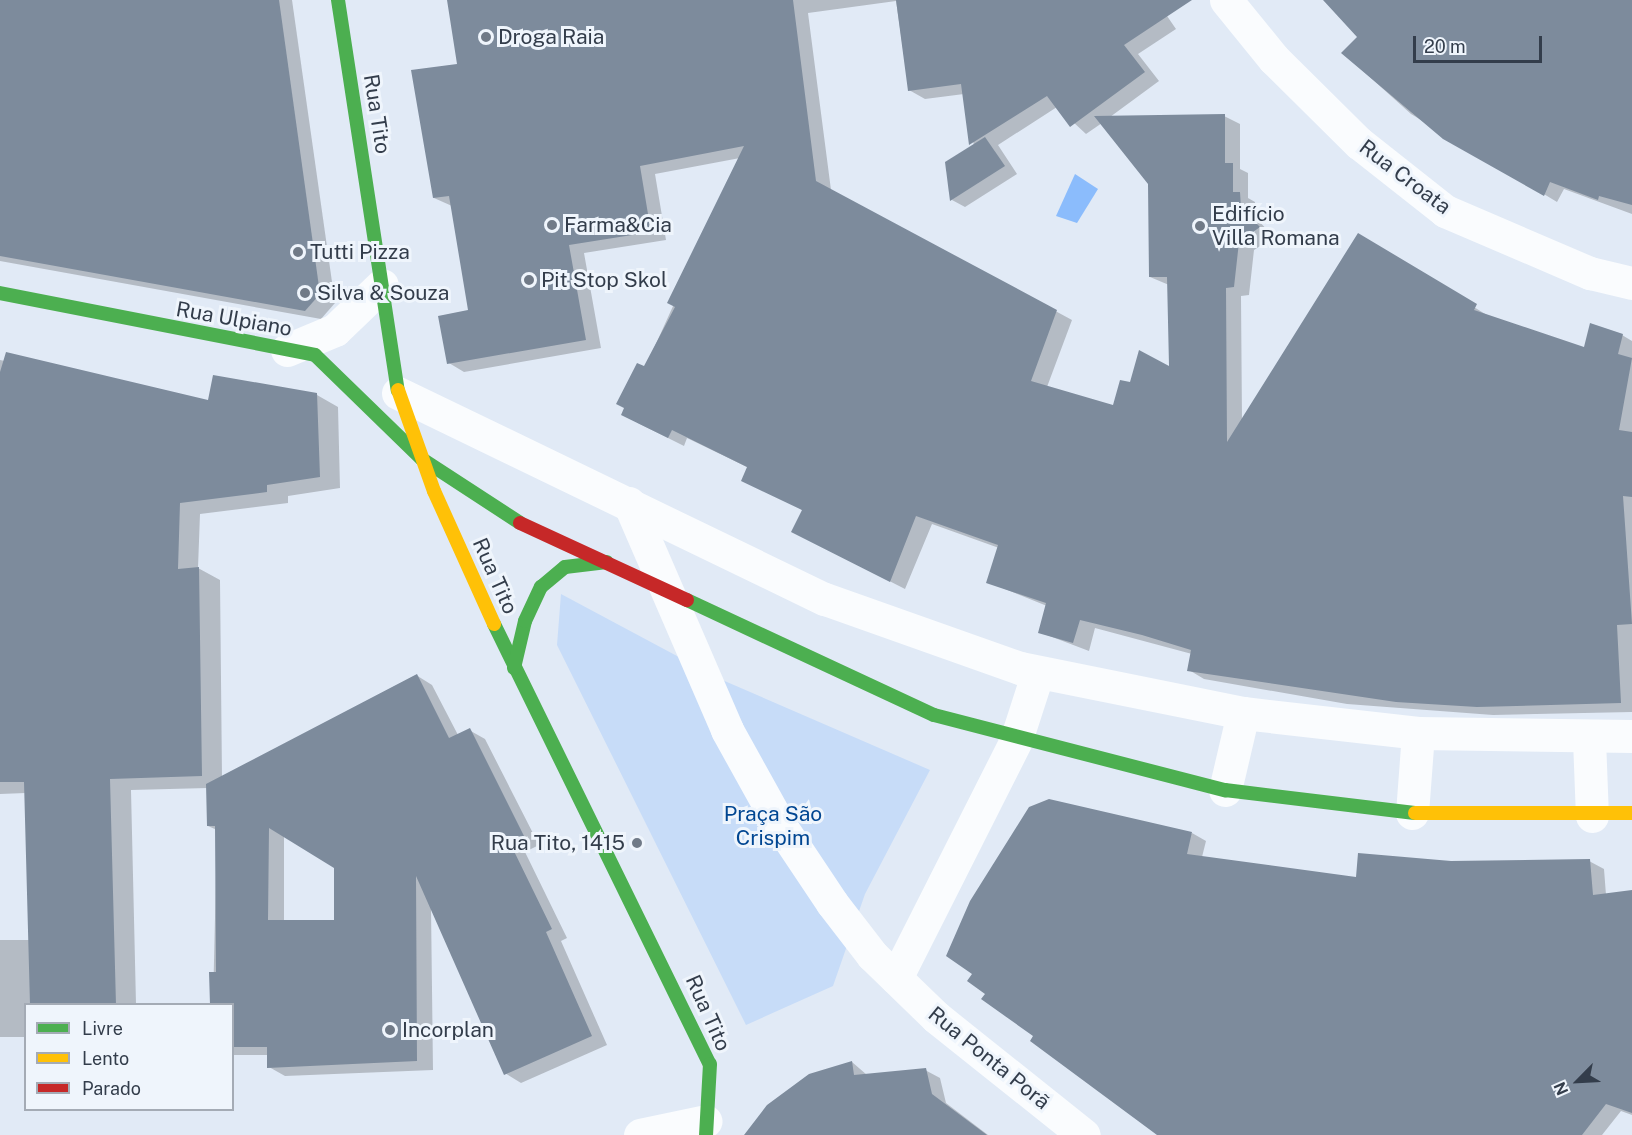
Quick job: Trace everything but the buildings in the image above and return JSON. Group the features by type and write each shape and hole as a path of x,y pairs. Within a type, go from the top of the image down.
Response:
{"street":[{"name":"Rua Tito","path":"338,0 398,393 422,459 514,668 710,1064 706,1128"},
{"name":"Rua Croata","path":"1226,0 1274,59 1359,143 1445,211 1590,273 1632,283"},
{"path":"287,350 335,330 382,285"},
{"name":"Rua Ulpiano","path":"0,293 287,350 329,364 422,459"},
{"path":"398,393 825,599 1038,672 1242,713 1418,733 1589,739 1632,736"},
{"path":"422,459 511,519 608,562 673,596 934,716 1016,740 1226,790 1412,813 1592,816 1632,813"},
{"path":"629,503 673,596 727,729 778,822 832,903 896,978 1016,740 1038,672"},
{"path":"514,668 525,621 541,587 565,567 608,562"},
{"path":"1226,790 1242,713"},
{"path":"1412,813 1418,733"},
{"path":"1589,739 1592,816"},
{"name":"Rua Ponta Porã","path":"896,978 936,1017 1084,1135"},
{"path":"643,1135 706,1128"}],"green space":[{"name":"Praça São Crispim","path":"561,594 720,679 930,770 865,894 833,986 746,1025 557,645"}],"water":[{"path":"1075,174 1098,189 1077,223 1056,216"}],"traffic: fast":[{"path":"338,0 398,390"},
{"path":"0,293 315,355 422,459 520,523"},
{"path":"514,668 525,621 541,587 565,567 607,562"},
{"path":"687,600 934,715 1225,790 1415,813"},
{"path":"494,624 710,1064 706,1135"}],"traffic: slow":[{"path":"398,390 434,491 494,624"},
{"path":"1415,813 1632,813"}],"traffic: jam":[{"path":"520,523 687,600"}],"place":[{"name":"Droga Raia","path":"486,37"},
{"name":"Farma&Cia","path":"552,225"},
{"name":"Edifício Villa Romana","path":"1200,226"},
{"name":"Tutti Pizza","path":"298,252"},
{"name":"Pit Stop Skol","path":"529,280"},
{"name":"Silva & Souza","path":"305,293"},
{"name":"Rua Tito, 1415","path":"637,843"},
{"name":"Incorplan","path":"390,1030"}]}
